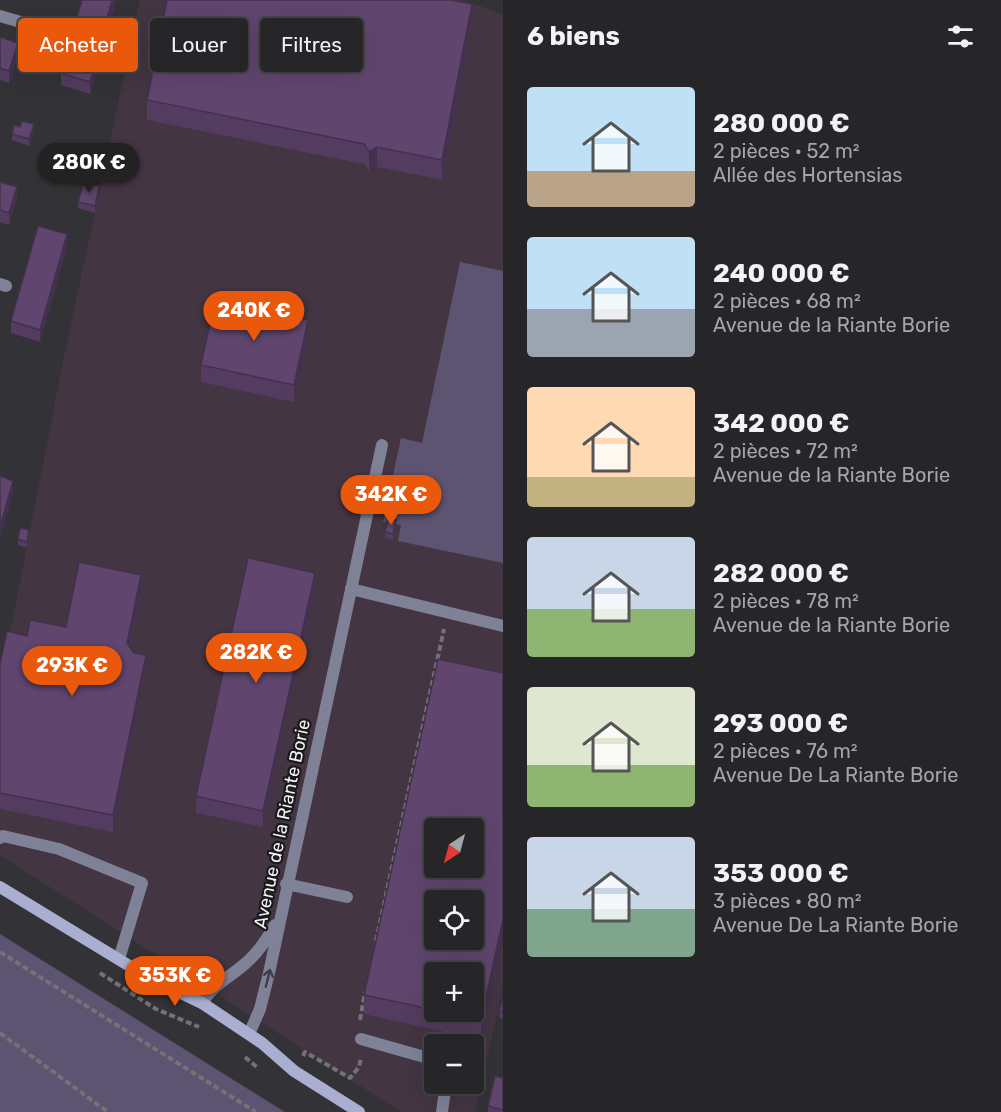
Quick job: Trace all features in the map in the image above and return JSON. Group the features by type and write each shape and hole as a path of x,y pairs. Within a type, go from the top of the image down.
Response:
{"street":[{"path":"0,16 18,21"},
{"name":"Avenue de la Riante Borie","path":"249,1034 262,1000 382,445"},
{"path":"351,589 503,626"},
{"path":"2,837 60,849 142,883 118,959"},
{"path":"286,884 347,897"},
{"path":"0,887 146,976 202,1002 249,1034 294,1071 359,1112"},
{"path":"202,1002 207,993 256,953 280,916"},
{"path":"361,1039 424,1057"},
{"path":"442,1112 444,1094"}],"path":[{"path":"375,945 447,614"},
{"path":"0,952 256,1112"},
{"path":"92,969 156,1009 202,1029"},
{"path":"294,1071 305,1052 350,1078 359,1067 362,1053 360,1014 365,991"},
{"path":"0,1033 108,1112"},
{"path":"238,1052 264,1073"}],"shaded area":[{"path":"140,0 463,0 503,14 503,988 484,1072 484,1034 424,1034 424,1094 479,1094 475,1112 401,1112 0,855 0,685 62,366 125,72 138,72 138,18 136,18"},
{"path":"460,262 503,271 503,563 398,541 401,525 383,522 401,438 422,443"},
{"path":"0,934 285,1112 0,1112"}],"building":[{"path":"82,0 112,0 107,18 77,18"},
{"path":"167,0 451,0 472,4 442,160 377,147 369,152 364,144 147,100 153,72 248,72 248,18 163,18"},
{"path":"0,37 18,43 9,71 0,68"},
{"path":"61,72 93,72 90,82"},
{"path":"22,121 34,124 29,139 12,134 14,125 20,127"},
{"path":"0,182 17,187 9,213 0,210"},
{"path":"84,182 99,186 95,206 78,202"},
{"path":"38,226 67,234 40,330 11,321"},
{"path":"215,300 308,320 294,385 201,365"},
{"path":"0,476 13,481 0,527"},
{"path":"388,519 396,520 393,534 385,532"},
{"path":"20,528 29,530 27,542 18,539"},
{"path":"248,558 315,573 263,811 196,796"},
{"path":"79,562 141,575 127,643 134,653 146,655 113,815 0,793 0,664 7,631 27,636 30,620 66,627"},
{"path":"438,659 503,673 503,919 484,1006 484,962 424,962 424,1008 364,995"},
{"path":"503,996 503,1012 499,1011"},
{"path":"495,1076 503,1078 503,1110 488,1106"}]}
